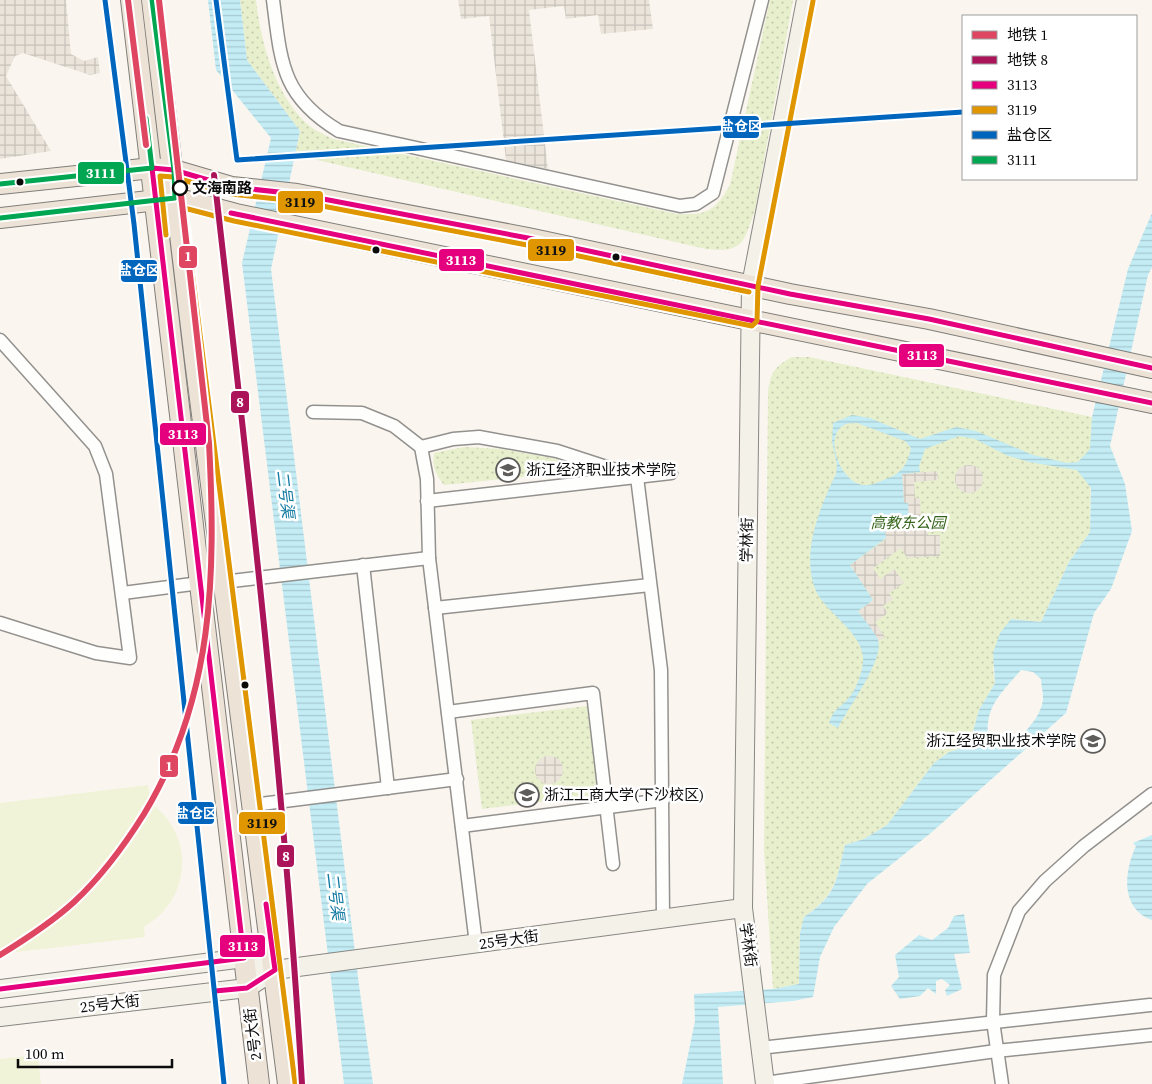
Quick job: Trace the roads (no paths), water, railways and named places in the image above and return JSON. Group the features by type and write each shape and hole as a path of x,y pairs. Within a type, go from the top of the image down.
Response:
{"main road":[{"name":"2号大街","path":"131,0 259,1084"},
{"name":"2号大街","path":"152,0 223,582 275,970 288,1084"},
{"name":"学林街","path":"765,1083 743,908 751,286 806,0"},
{"path":"0,184 152,168 174,170 232,187 297,194 528,238 751,286 930,319 1152,368"},
{"path":"0,218 175,198 236,214 1152,403"},
{"name":"25号大街","path":"0,1017 247,988 275,970 743,908"},
{"name":"25号大街","path":"0,989 244,958 275,970"}],"street":[{"path":"273,0 280,54 289,82 304,106 320,120 338,131 680,206 696,204 713,193 762,0"},
{"path":"0,340 95,446 102,458 123,593 130,658 96,653 0,623"},
{"path":"313,412 362,413 394,426 421,448 427,479 429,558 476,944"},
{"path":"421,448 453,439 479,437 557,451 637,477"},
{"path":"427,501 670,473"},
{"path":"637,477 661,670 663,919"},
{"path":"223,582 429,558"},
{"path":"363,565 388,788"},
{"path":"123,593 200,583"},
{"path":"435,608 650,585"},
{"path":"448,712 593,693 613,864"},
{"path":"253,805 457,779"},
{"path":"1002,1084 993,1021 994,975 1019,911 1045,881 1084,846 1152,794"},
{"path":"462,826 663,800"},
{"path":"760,1048 1150,1005"},
{"path":"765,1083 996,1051 1152,1035"}],"water":[{"name":"二号渠","path":"208,0 240,0 247,60 300,131 271,269 359,985 373,1084 344,1084 242,263 271,138 216,70"},
{"path":"1152,213 1152,267 1148,275 1110,446 1125,484 1132,531 1111,589 1094,613 1066,713 932,832 867,884 834,927 820,957 813,997 793,1001 718,1007 723,1084 682,1084 695,1021 694,994 773,989 799,984 800,933 804,917 823,902 834,886 845,845 864,839 887,825 934,763 949,752 969,746 979,710 995,683 993,653 1000,633 1011,619 1041,622 1069,562 1090,532 1091,488 1077,470 1029,462 1006,455 975,439 959,436 925,449 919,466 920,472 902,474 904,503 908,503 909,529 885,531 886,538 850,565 873,600 858,611 876,636 879,649 871,672 838,728 829,723 835,711 853,692 860,677 863,662 862,652 858,643 845,625 821,600 816,591 810,562 811,546 818,516 836,474 837,465 832,442 833,423 852,415 870,418 920,439 956,427 976,431 1033,455 1067,463 1078,462 1090,449 1092,417 1128,269","holes":["857,423 905,441 911,448 906,464 900,471 891,477 869,485 855,482 848,476 841,468 837,458 835,438 839,430 846,424","1021,670 1033,672 1041,679 1042,706 1033,722 1021,736 999,749 989,745 988,721 990,712 999,696"]},
{"path":"1152,835 1152,920 1142,915 1134,907 1130,898 1127,878 1136,846 1133,843"},
{"path":"964,914 970,953 954,954 962,989 947,996 945,990 950,985 942,979 936,981 936,994 928,988 920,996 900,999 891,986 899,977 895,955 919,935 932,940 948,928 954,916"}],"metro line":[{"name":"1","path":"128,0 146,145"},
{"name":"1","path":"0,955 38,930 74,902 103,871 144,814 167,770 185,726 197,680 205,634 212,540 209,443 159,0"},
{"name":"8","path":"214,175 264,629 286,856 302,1084"}],"place":[{"name":"文海南路","path":"180,188"},
{"name":"浙江经济职业技术学院","path":"508,470"},
{"name":"浙江经贸职业技术学院","path":"1093,741"},
{"name":"浙江工商大学(下沙校区)","path":"527,795"}],"park label":[{"name":"高教东公园","path":"908,523"}]}
